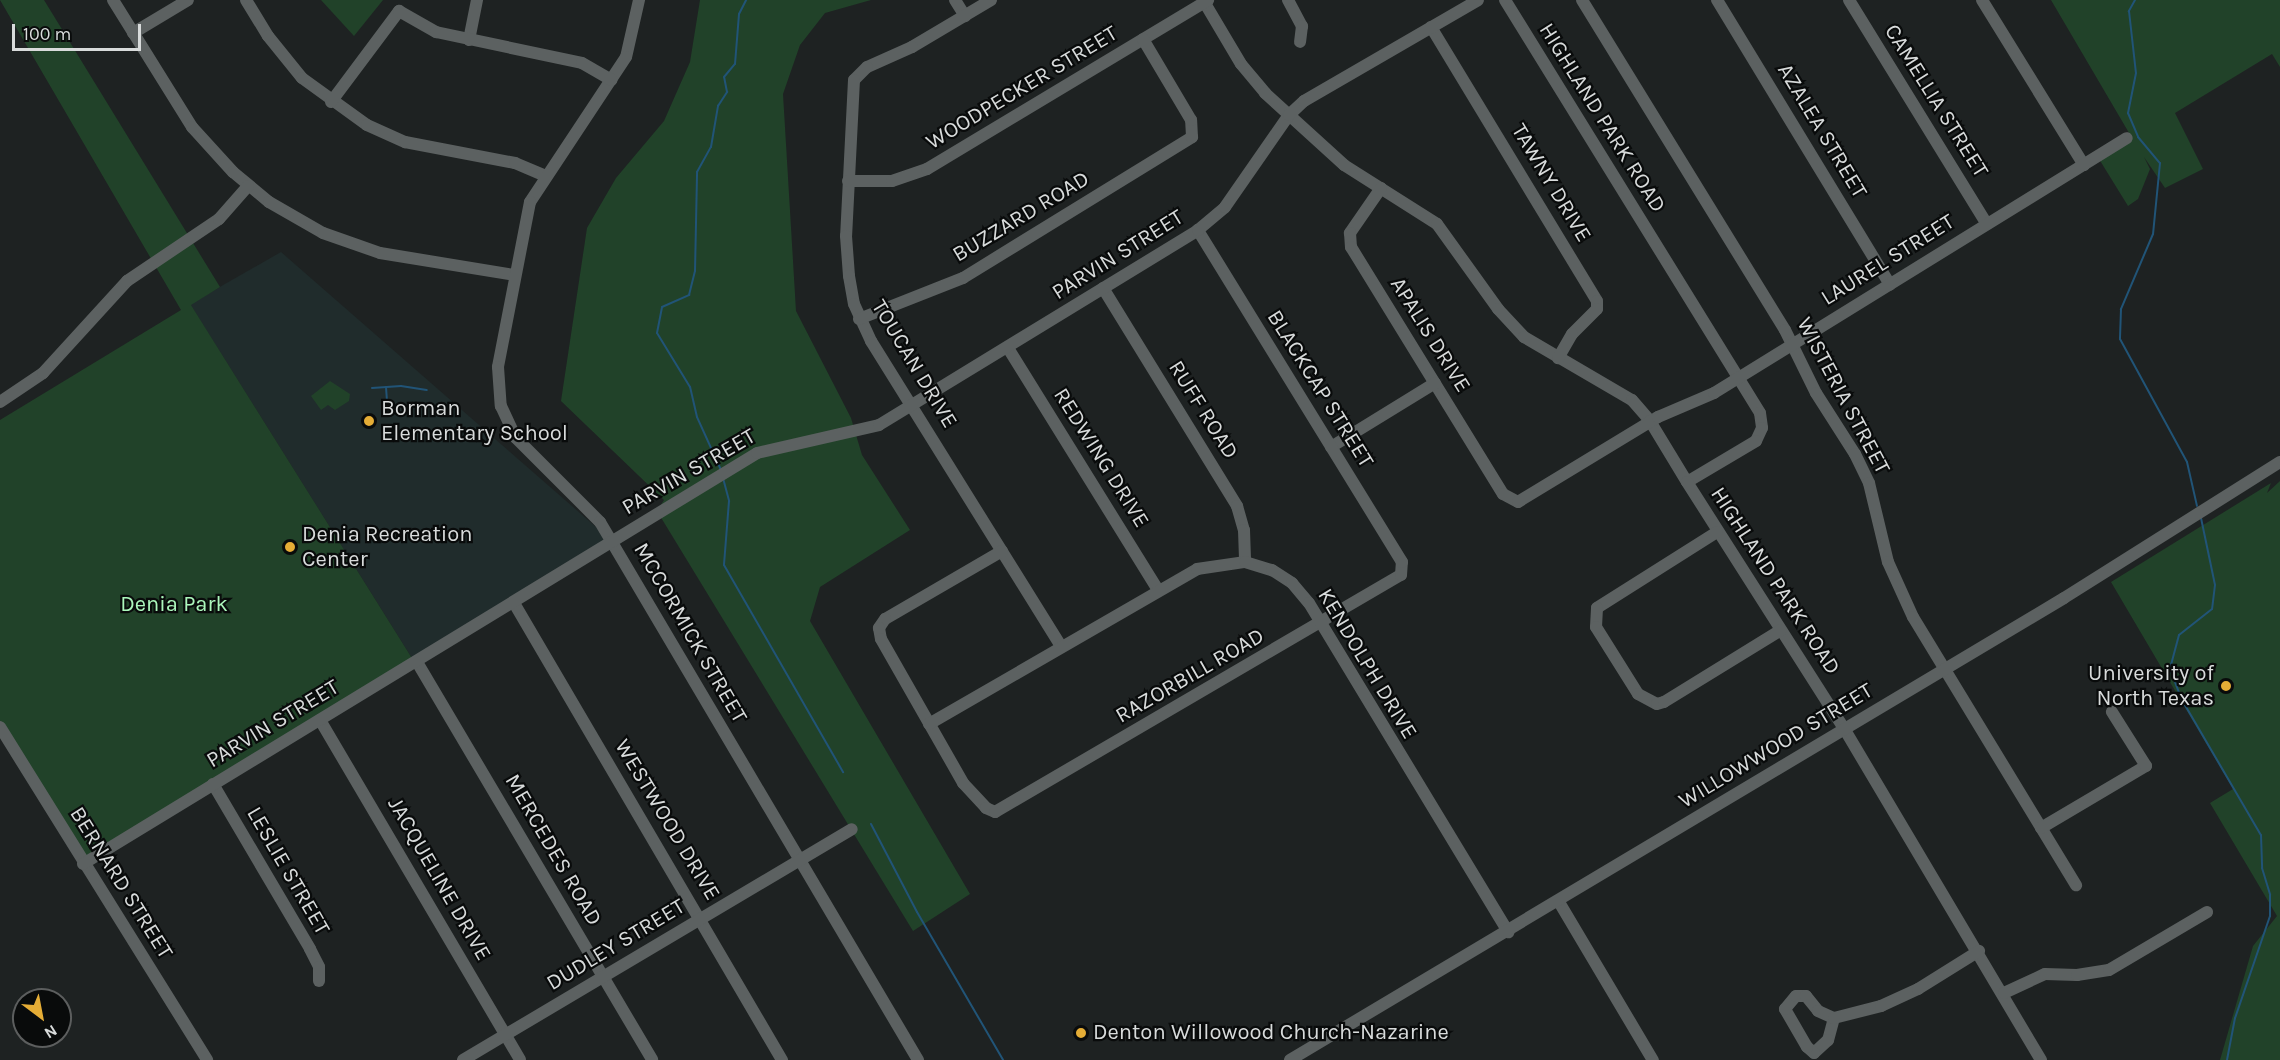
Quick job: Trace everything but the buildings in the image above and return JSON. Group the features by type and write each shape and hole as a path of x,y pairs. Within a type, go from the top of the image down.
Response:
{"street":[{"path":"113,0 192,128 248,186 323,233 380,253 514,274"},
{"path":"133,33 188,0"},
{"path":"246,0 292,66 331,102 367,125 405,142 515,163 545,176"},
{"path":"469,40 477,0"},
{"name":"MCCORMICK STREET","path":"639,0 630,48 612,80 545,176 530,202 514,274 498,368 503,412 516,438 588,506 612,542 918,1060"},
{"path":"956,0 965,16 991,0"},
{"path":"1288,0 1302,26 1300,42"},
{"name":"PARVIN STREET","path":"83,864 757,453 879,425 1008,348 1198,230 1225,207 1289,116 1319,91 1478,0"},
{"name":"HIGHLAND PARK ROAD","path":"1505,0 1760,413 1760,434 1687,482 1845,730 2004,993 2041,1060"},
{"name":"WISTERIA STREET","path":"1582,0 1792,344 1869,483 1897,585 2076,885"},
{"name":"AZALEA STREET","path":"1717,0 1890,284"},
{"name":"CAMELLIA STREET","path":"1849,0 1987,224"},
{"path":"1982,0 2084,165"},
{"path":"1205,1 1252,79 1289,116 1344,165 1437,224 1511,324 1558,358 1619,391 1650,421 1687,482"},
{"name":"WOODPECKER STREET","path":"848,181 892,181 927,170 1205,1"},
{"path":"331,102 399,11 436,32 582,63 612,80"},
{"name":"TOUCAN DRIVE","path":"965,16 861,71 854,80 848,181 849,276 859,320 1061,646"},
{"name":"TAWNY DRIVE","path":"1431,27 1597,301 1597,309 1572,334 1558,358"},
{"name":"BUZZARD ROAD","path":"859,320 982,267 1187,141 1194,132 1191,120 1143,39"},
{"name":"LAUREL STREET","path":"1513,502 1523,500 1650,421 1738,378 2127,138"},
{"path":"0,402 43,373 127,281 219,219 248,186"},
{"name":"APALIS DRIVE","path":"1381,188 1352,230 1349,242 1503,494 1513,502"},
{"name":"BLACKCAP STREET","path":"1198,230 1402,562 1404,571"},
{"name":"RUFF ROAD","path":"1103,288 1234,500 1244,530 1245,562"},
{"name":"REDWING DRIVE","path":"1008,348 1158,590"},
{"path":"1331,447 1435,383"},
{"name":"WILLOWWOOD STREET","path":"1290,1060 1559,902 2064,598 2280,462"},
{"path":"1717,532 1597,608 1596,627 1638,694 1657,704 1664,702 1781,630"},
{"path":"929,724 880,639 879,628 885,619 1002,551"},
{"name":"KENDOLPH DRIVE","path":"929,724 1158,590 1210,565 1245,562 1272,570 1292,583 1320,624 1508,932"},
{"name":"RAZORBILL ROAD","path":"929,724 963,783 986,808 994,812 1398,579 1404,571"},
{"name":"WESTWOOD DRIVE","path":"514,603 702,919 782,1060"},
{"name":"MERCEDES ROAD","path":"417,662 652,1060"},
{"path":"2042,828 2146,766 2112,712"},
{"name":"JACQUELINE DRIVE","path":"320,720 520,1060"},
{"name":"BERNARD STREET","path":"0,727 83,864 207,1060"},
{"name":"LESLIE STREET","path":"213,784 310,949 319,967 319,981"},
{"name":"DUDLEY STREET","path":"462,1060 852,829"},
{"path":"1559,902 1653,1060"},
{"path":"2004,993 2045,974 2109,970 2207,912"},
{"path":"1834,1018 1828,1040 1815,1053 1807,1047 1785,1009 1796,996 1806,996 1818,1011 1834,1018 1881,1006 1918,989 1979,951"}],"shaded area":[{"name":"Borman Elementary School","path":"281,252 612,541 415,663 190,304"}],"green space":[{"name":"Denia Park","path":"0,0 44,0 220,287 191,305 415,663 83,864 0,729 0,420 181,310"},
{"path":"321,0 383,0 354,36"},
{"path":"700,0 871,0 825,13 800,45 783,94 796,311 851,418 862,455 910,530 820,587 810,621 970,894 913,931 657,511 664,500 561,401 587,228 616,178 664,121 690,62"},
{"path":"2051,0 2280,0 2280,67 2272,54 2175,113 2203,169 2165,188 2144,157 2150,169 2138,199 2128,206 2099,159 2132,138"},
{"path":"330,381 350,394 349,401 335,410 328,405 321,410 311,396"},
{"name":"University of North Texas","path":"2280,481 2280,1060 2220,1060 2253,946 2277,916 2210,803 2233,789 2111,582 2271,483 2267,493"}],"waterway":[{"path":"721,470 697,417 690,387 657,333 662,307 689,295 695,271 697,172 711,147 718,106 727,92 724,77 735,64 739,14 746,0"},
{"path":"2135,0 2129,11 2136,73 2128,113 2138,137 2160,163 2153,234 2121,309 2120,339 2187,462 2197,506"},
{"path":"372,388 401,386 427,390"},
{"path":"386,387 387,401"},
{"path":"723,478 729,501 724,565 843,772"},
{"path":"2201,518 2215,585 2212,609 2179,635 2170,669 2182,700 2261,835 2262,868 2270,895 2270,916 2235,1018 2227,1060"},
{"path":"871,824 917,912 1003,1060"}],"place":[{"name":"Borman Elementary School","path":"369,421"},
{"name":"Denia Recreation Center","path":"290,547"},
{"name":"University of North Texas","path":"2226,686"},
{"name":"Denton Willowood Church-Nazarine","path":"1081,1033"}]}
